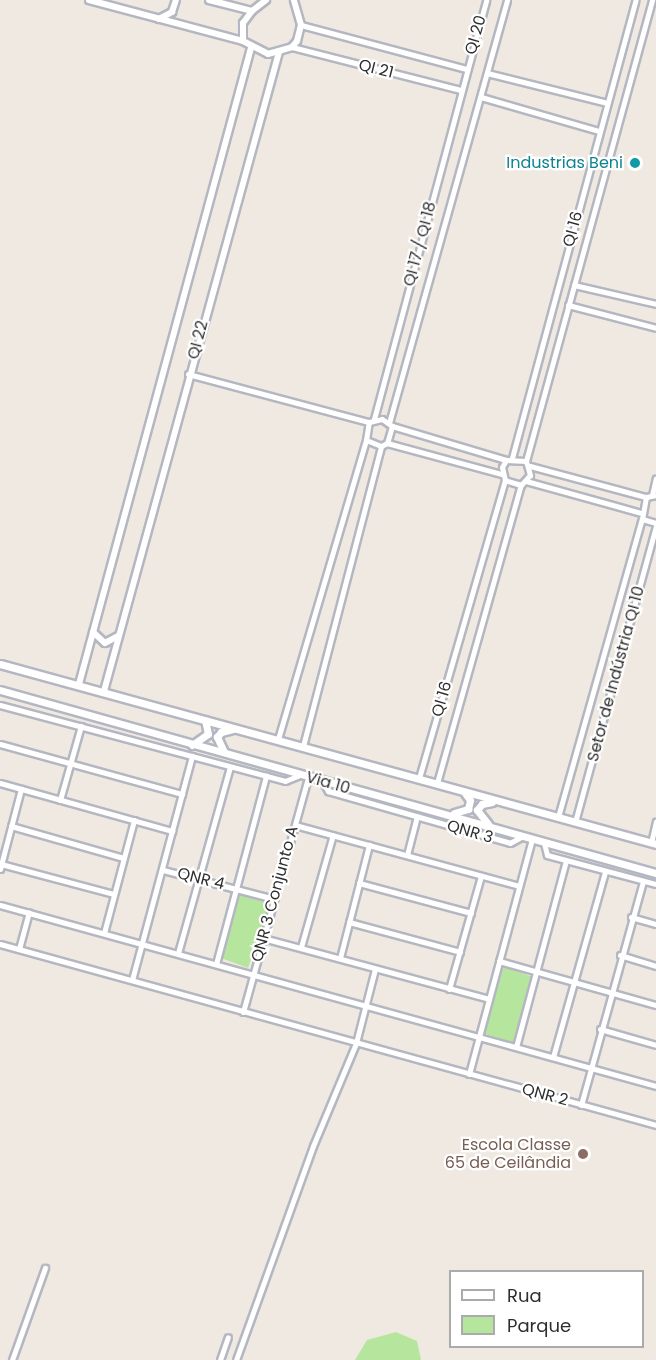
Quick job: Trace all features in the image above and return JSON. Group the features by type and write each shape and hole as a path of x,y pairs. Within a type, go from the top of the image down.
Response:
{"main road":[{"name":"Via 10","path":"0,664 437,783 495,802 653,843"},
{"name":"Via 10","path":"0,690 656,873"},
{"path":"192,745 208,734 205,720"},
{"path":"224,753 216,742 219,734 238,729"},
{"path":"434,811 465,812 469,795 460,790"},
{"path":"493,827 480,819 477,810 485,802 495,802"}],"street":[{"path":"89,0 243,41 251,48 264,53 279,52 292,47 301,25 294,0"},
{"path":"158,19 172,12 176,0"},
{"path":"209,0 252,11"},
{"name":"QI 20","path":"466,69 486,0"},
{"path":"303,746 507,0"},
{"name":"QI 16","path":"501,474 509,459 636,0"},
{"path":"437,783 524,483 568,305 652,0"},
{"path":"243,41 243,24 252,11 265,1"},
{"name":"QI 21","path":"301,25 466,69"},
{"name":"QI 21","path":"292,47 461,90"},
{"path":"79,684 251,48"},
{"name":"QI 22","path":"105,691 189,374 279,52"},
{"name":"QI 17 / QI 18","path":"366,440 466,69"},
{"path":"487,73 607,103"},
{"path":"481,97 599,131"},
{"path":"574,285 656,304"},
{"path":"568,305 656,328"},
{"path":"189,374 390,425 652,496"},
{"path":"278,739 366,440 501,474 505,480 524,483 641,516 656,525"},
{"path":"558,817 641,516 652,496 656,478"},
{"name":"QI 16","path":"419,778 505,480"},
{"name":"Setor de Indústria QI 10","path":"575,822 656,525"},
{"path":"93,632 105,643 118,636"},
{"path":"0,705 285,781 304,776"},
{"path":"60,800 81,726"},
{"path":"0,744 182,794"},
{"path":"163,870 192,756"},
{"path":"178,953 230,767"},
{"path":"266,776 237,889 274,900"},
{"name":"QNR 3 Conjunto A","path":"243,1012 295,825 304,776"},
{"name":"QNR 3","path":"322,781 328,791 510,843 521,837"},
{"path":"0,783 172,831"},
{"path":"21,789 1,866 114,894"},
{"path":"407,855 417,816"},
{"path":"104,933 134,820"},
{"path":"653,843 656,822"},
{"path":"295,825 519,886"},
{"path":"11,826 123,858"},
{"path":"301,947 333,835"},
{"path":"469,1074 532,840"},
{"path":"544,843 545,854 656,884"},
{"path":"340,958 369,845"},
{"path":"516,1047 566,861"},
{"name":"QNR 4","path":"132,980 163,870 237,889 216,964"},
{"path":"553,1057 605,872"},
{"path":"450,989 481,876"},
{"name":"QNR 2","path":"243,1012 581,1105 620,955 643,881"},
{"path":"359,883 471,913"},
{"path":"0,904 656,1086"},
{"path":"19,949 29,912"},
{"path":"631,917 656,924"},
{"path":"349,922 460,952"},
{"path":"263,938 489,999"},
{"path":"0,944 243,1012"},
{"path":"620,955 656,966"},
{"path":"499,961 656,1005"},
{"path":"236,1360 313,1146 356,1043 375,969"},
{"path":"600,1029 656,1045"},
{"path":"581,1105 656,1125"},
{"path":"12,1360 45,1269"},
{"path":"220,1360 228,1337"}],"green space":[{"path":"242,893 270,904 248,968 221,958 238,896"},
{"path":"504,966 532,977 513,1043 483,1033"},
{"path":"396,1332 417,1341 421,1360 355,1360 367,1340"}],"place":[{"name":"Industrias Beni","path":"635,163"},
{"name":"Escola Classe 65 de Ceilândia","path":"583,1154"}]}
